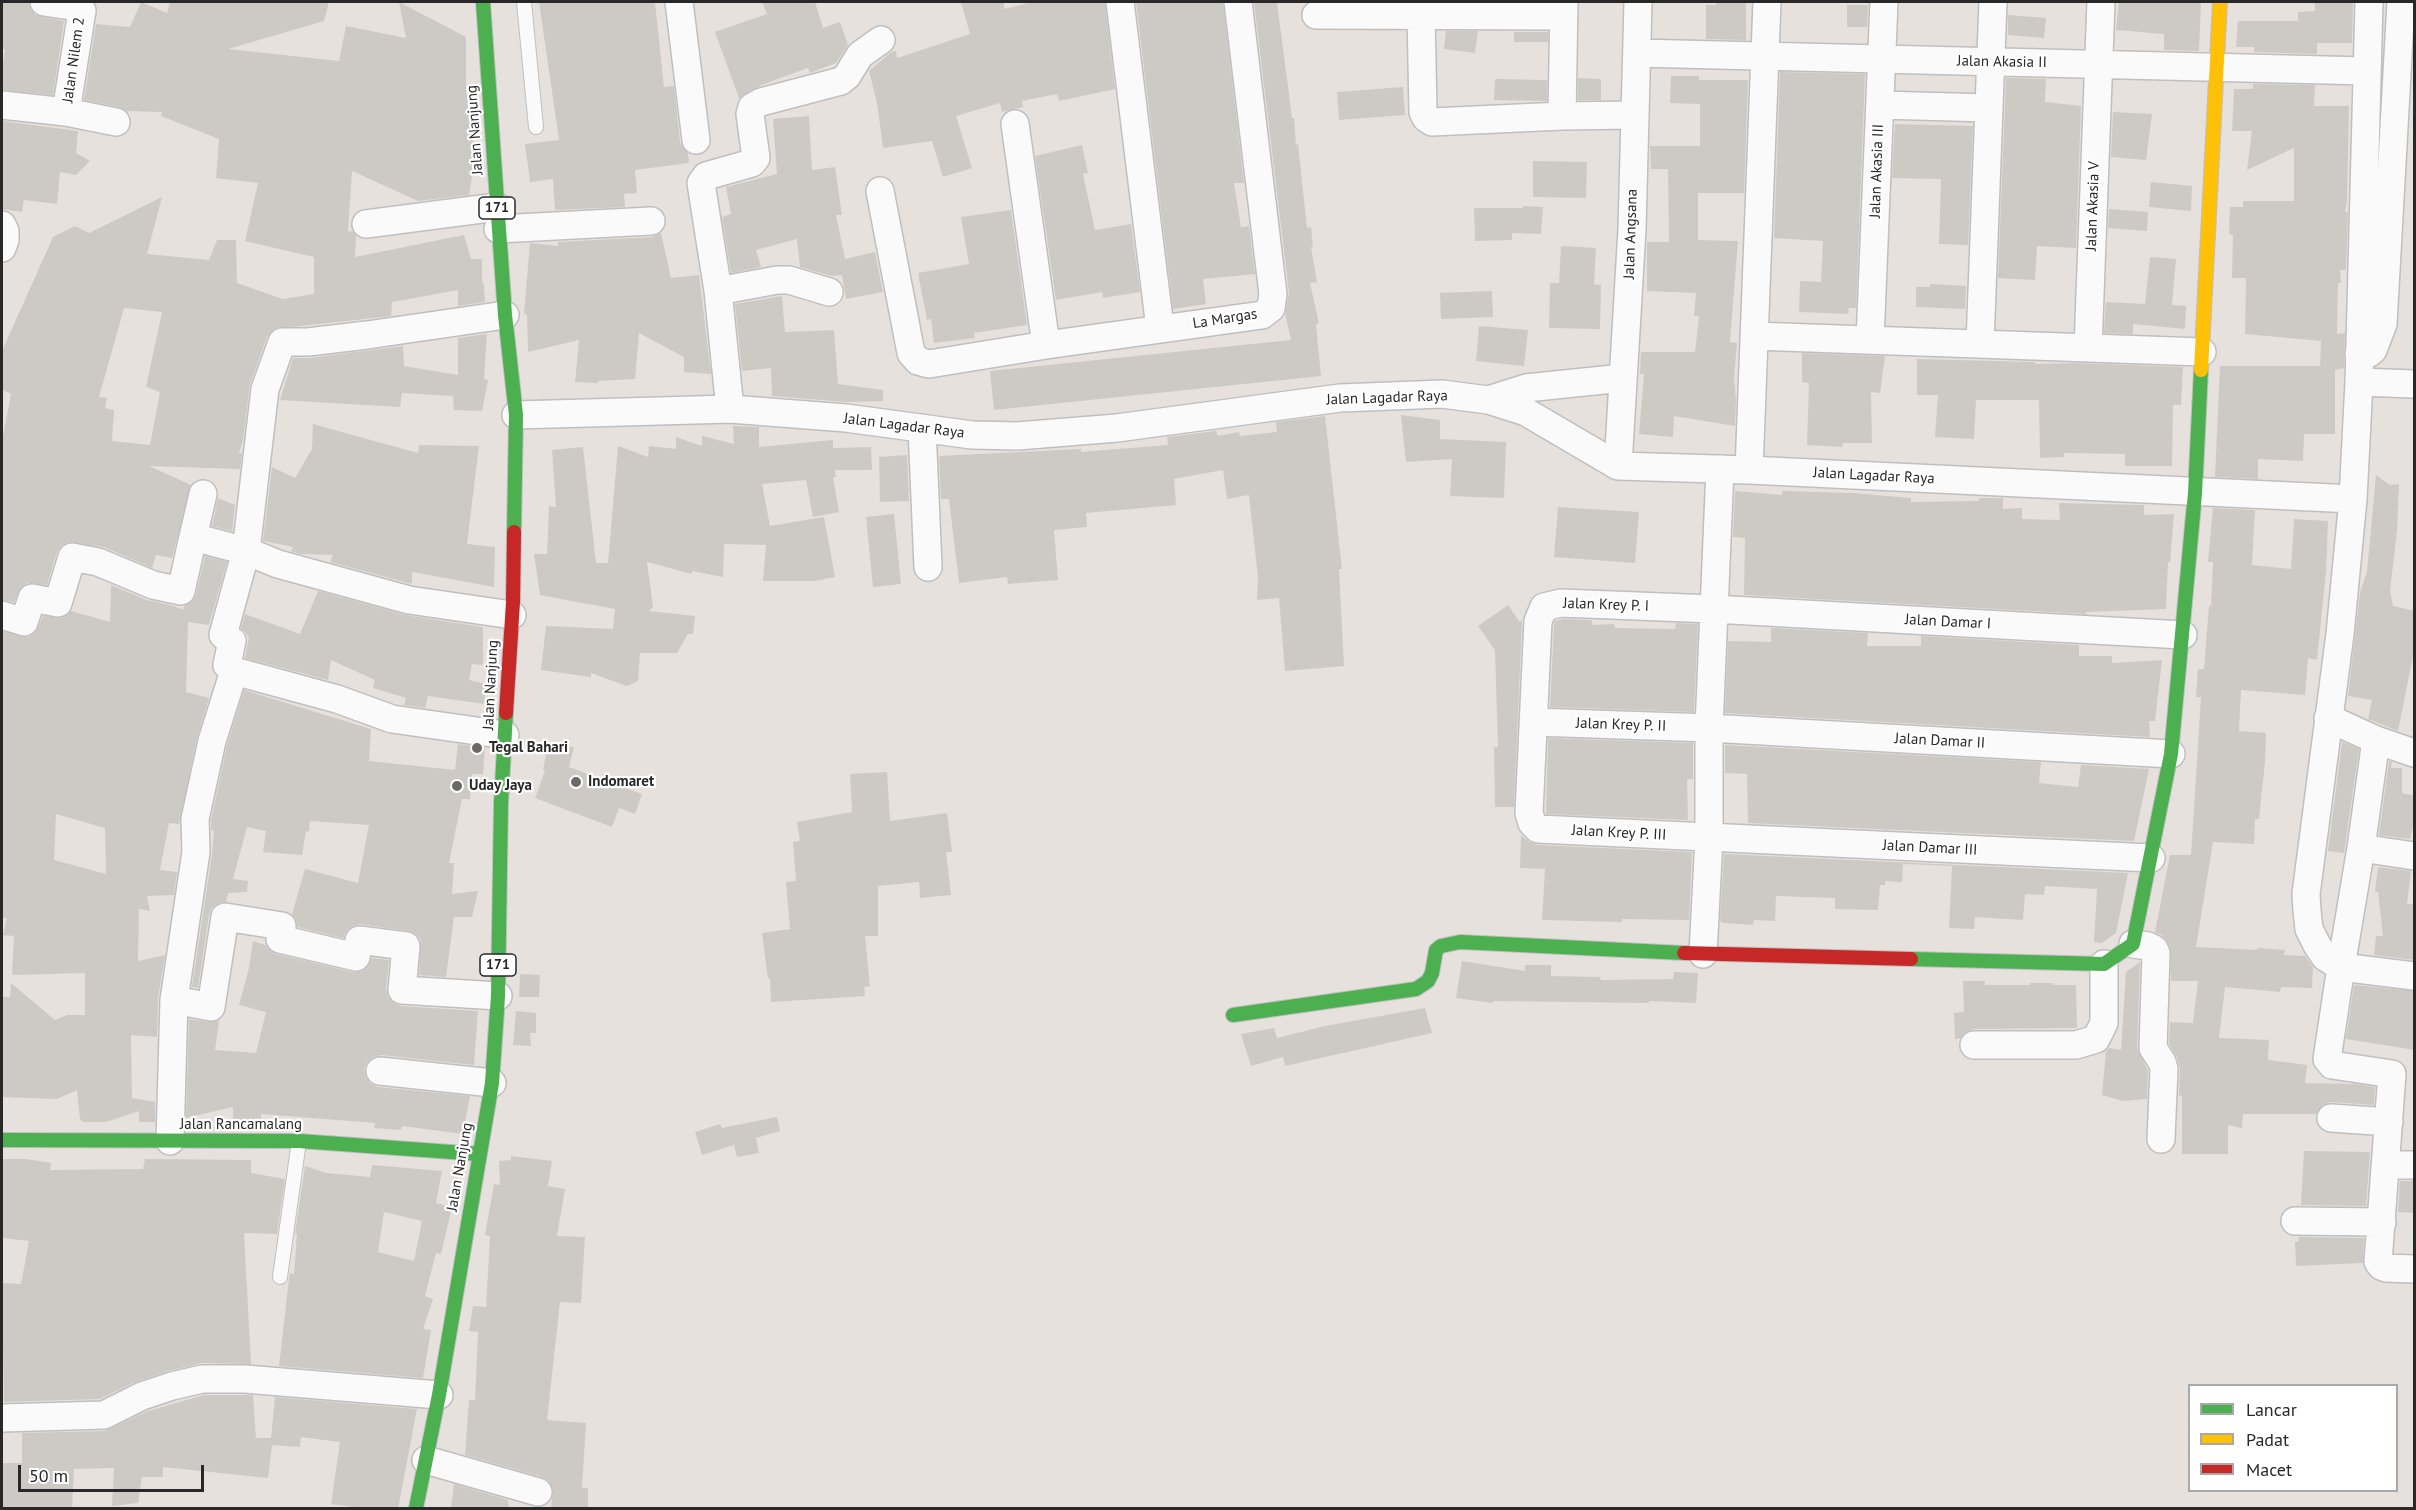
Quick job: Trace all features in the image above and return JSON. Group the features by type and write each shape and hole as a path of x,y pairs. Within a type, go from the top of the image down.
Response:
{"street":[{"name":"Jalan Nilem 2","path":"44,2 78,7 82,11 66,112"},
{"name":"Jalan Nanjung","path":"416,1509 439,1395 492,1083 498,996 501,803 512,615 516,415 497,218 483,2"},
{"path":"679,2 696,140"},
{"path":"1120,2 1160,328"},
{"name":"La Margas","path":"880,191 911,353 918,361 929,364 1160,328 1262,315 1271,308 1274,294 1238,2"},
{"name":"Jalan Angsana","path":"1618,466 1632,229 1638,2"},
{"path":"1749,470 1767,2"},
{"name":"Jalan Akasia III","path":"1870,340 1884,2"},
{"path":"1980,344 1993,2"},
{"name":"Jalan Akasia V","path":"2088,348 2101,2"},
{"path":"2133,944 2171,754 2183,635 2195,493 2220,2"},
{"path":"2369,2 2359,382 2353,499 2340,634 2306,894 2309,929 2325,957 2341,967 2415,976"},
{"path":"2359,354 2368,354 2373,350 2383,324 2407,45 2401,2"},
{"path":"1317,15 1563,9 1562,116"},
{"path":"1421,14 1423,111 1426,118 1432,122 1635,115"},
{"path":"730,409 718,291 701,183 706,176 752,163 756,158 750,114 752,107 761,102 841,81 847,76 860,55 881,40"},
{"name":"Jalan Akasia II","path":"1637,53 2216,67 2367,57 2407,45"},
{"path":"2,105 66,112 116,122"},
{"path":"1880,105 1989,108"},
{"path":"1015,124 1046,345"},
{"path":"366,224 497,218 651,221"},
{"path":"2,225 5,240 2,248"},
{"path":"718,291 777,280 789,280 829,292"},
{"path":"505,315 367,335 308,342 282,342 264,398 246,551 223,635 232,641 227,665 234,671 337,699 392,719 505,735"},
{"path":"1754,336 2202,352"},
{"path":"1488,400 1526,388 1623,378"},
{"path":"2359,382 2415,384"},
{"name":"Jalan Lagadar Raya","path":"516,415 730,409 800,413 972,435 1017,436 1117,428 1340,398 1442,394 1488,400 1526,412 1618,466 1749,470 2353,499"},
{"path":"922,428 928,567"},
{"path":"1703,954 1709,838 1709,729 1713,609 1720,469"},
{"path":"2,615 24,622 32,598 58,603 72,557 99,562 153,585 181,591 203,494"},
{"path":"193,537 246,551 278,564 409,600 512,615"},
{"name":"Jalan Krey P. I","path":"1534,722 1538,621 1544,607 1561,603 1713,609"},
{"name":"Jalan Damar I","path":"1713,609 2183,635"},
{"path":"170,1141 174,1000 196,852 195,819 212,741 234,671"},
{"path":"2328,718 2376,740 2415,753"},
{"name":"Jalan Krey P. II","path":"1534,722 1709,729"},
{"name":"Jalan Krey P. III","path":"1534,722 1529,813 1532,823 1538,829 1709,838"},
{"name":"Jalan Damar II","path":"1709,729 2171,754"},
{"path":"2376,740 2327,1059 2332,1065 2403,1074 2389,1122 2378,1262 2381,1266 2415,1269"},
{"name":"Jalan Damar III","path":"1709,838 2151,858"},
{"path":"2361,848 2415,856"},
{"path":"174,1000 210,1006 225,917 282,926 280,939 356,957 359,940 406,946 402,990 498,996"},
{"path":"1233,1015 1416,989 1428,981 1432,973 1436,950 1450,944 1703,954 2104,964 2133,944 2148,946 2154,949 2156,954 2153,1048 2164,1070 2161,1139"},
{"path":"1974,1045 2076,1045 2096,1039 2104,1023 2104,964"},
{"path":"380,1071 492,1083"},
{"path":"2331,1118 2389,1122"},
{"name":"Jalan Rancamalang","path":"2,1140 299,1141 479,1154"},
{"path":"2386,1165 2415,1165"},
{"path":"2295,1221 2382,1222"},
{"path":"2,1418 104,1415 142,1396 202,1379 245,1379 439,1395"},
{"path":"426,1460 538,1492"}],"lane":[{"path":"524,2 536,127"},
{"path":"280,1277 299,1141"}],"building":[{"path":"2,2 29,2 35,15 64,21 53,95 2,90 5,49 2,49"},
{"path":"141,2 167,13 170,2 329,2 324,21 228,49 339,61 346,26 406,38 399,2 466,37 466,94 471,93 475,157 469,195 418,201 352,171 348,232 352,231 356,236 355,257 464,235 471,259 482,259 485,302 458,306 458,290 392,302 391,316 274,329 267,337 250,384 243,440 239,453 242,454 240,469 149,466 191,485 172,558 156,555 152,568 104,547 68,542 57,552 47,585 27,583 21,587 14,602 2,600 2,441 11,394 2,389 2,351 53,237 75,226 89,233 162,197 147,254 209,260 217,240 236,240 237,283 283,299 314,294 314,257 245,241 258,183 216,178 219,139 161,116 162,112 127,111 119,107 84,100 96,24 130,27","holes":["124,308 162,312 146,387 160,392 150,445 112,441 114,410 105,408 107,398 99,397"]},
{"path":"539,2 655,2 664,87 674,86 680,142 688,153 689,163 635,170 637,193 624,194 625,207 555,210 553,179 530,182 525,144 559,140"},
{"path":"762,2 815,2 823,28 840,22 848,45 836,63 810,73 808,68 761,85 739,98 715,32 767,14"},
{"path":"961,2 1004,2 1004,9 1032,2 1105,2 1115,89 1059,101 1057,94 1022,101 1023,107 1002,112 1000,103 956,116 972,168 943,177 932,141 883,148 877,103 869,71 891,52 896,51 897,58 970,34"},
{"path":"1136,2 1223,2 1244,183 1234,183 1241,227 1249,226 1255,274 1203,279 1206,304 1173,309"},
{"path":"1254,2 1277,2 1296,145 1298,144 1307,228 1311,227 1313,247 1311,247 1317,282 1310,283 1319,323 1316,324 1321,376 994,410 990,371 1291,340 1285,313 1289,292"},
{"path":"1716,2 1746,2 1746,40 1706,39 1706,5 1716,5"},
{"path":"2119,2 2201,2 2199,51 2164,50 2164,34 2116,30"},
{"path":"2315,2 2353,2 2352,43 2317,43 2317,54 2254,52 2254,47 2236,47 2238,21 2298,21 2298,12 2315,11"},
{"path":"1847,5 1868,5 1867,27 1847,27"},
{"path":"2008,15 2046,18 2044,38 2008,35"},
{"path":"1446,31 1478,31 1475,53 1444,49"},
{"path":"1514,32 1548,32 1548,42 1514,42"},
{"path":"1780,72 1865,74 1856,308 1849,308 1848,314 1799,312 1800,281 1821,282 1823,241 1774,238"},
{"path":"1671,76 1699,76 1699,80 1748,80 1744,193 1698,193 1698,240 1738,241 1730,342 1737,343 1734,377 1735,426 1674,416 1673,437 1639,434 1644,374 1640,374 1641,352 1695,352 1699,316 1694,316 1696,293 1647,291 1647,242 1669,242 1668,169 1651,169 1650,146 1700,146 1700,104 1670,103"},
{"path":"1578,78 1601,79 1601,100 1578,100"},
{"path":"2006,78 2046,79 2045,102 2081,106 2076,248 2037,246 2035,280 1998,278"},
{"path":"1495,79 1547,80 1547,101 1494,100"},
{"path":"2253,84 2315,85 2314,106 2349,106 2345,212 2348,212 2346,270 2340,270 2341,283 2338,283 2337,334 2345,333 2344,368 2335,370 2335,434 2304,434 2303,461 2258,459 2258,479 2215,477 2220,366 2320,366 2321,341 2245,334 2246,278 2232,278 2233,235 2229,234 2230,207 2243,207 2243,201 2294,201 2294,148 2247,170 2252,131 2232,131 2234,89 2253,89"},
{"path":"1403,87 1405,115 1339,120 1337,92"},
{"path":"2113,112 2152,114 2146,160 2111,157"},
{"path":"809,116 812,170 835,167 842,215 836,215 845,259 875,252 883,292 846,299 842,275 831,276 800,267 797,239 756,250 761,267 731,273 722,217 731,214 726,187 777,174 773,119"},
{"path":"2,121 78,131 76,153 90,161 76,175 60,172 57,204 24,200 22,212 2,209"},
{"path":"1895,124 1973,126 1968,245 1939,244 1941,179 1892,178"},
{"path":"1082,145 1088,173 1083,174 1095,230 1131,224 1140,292 1103,298 1102,292 1056,300 1035,156"},
{"path":"1533,161 1587,162 1586,198 1533,197"},
{"path":"2151,182 2192,186 2191,211 2149,207"},
{"path":"1523,206 1543,207 1541,234 1512,233 1512,240 1475,241 1474,208 1523,208"},
{"path":"2109,209 2148,212 2147,231 2108,228"},
{"path":"1011,210 1027,325 974,333 975,338 934,343 931,319 927,320 918,273 969,264 961,217"},
{"path":"661,233 671,278 699,275 711,374 684,372 684,357 639,333 635,379 598,381 598,383 575,382 579,340 528,352 527,315 524,313 530,243 558,246 558,242 652,237"},
{"path":"1561,246 1596,248 1594,284 1601,285 1600,329 1549,328 1550,283 1559,283"},
{"path":"2150,257 2176,259 2172,305 2186,306 2185,329 2133,324 2133,334 2104,333 2106,302 2145,304"},
{"path":"1930,284 1966,286 1965,309 1916,307 1916,287 1930,287"},
{"path":"1492,291 1493,317 1441,319 1440,293"},
{"path":"782,296 785,332 834,330 838,384 883,390 883,401 847,402 772,396 771,368 742,371 735,304"},
{"path":"1479,326 1528,330 1524,366 1476,361"},
{"path":"487,334 484,379 488,380 482,411 454,410 453,396 402,393 400,407 280,400 293,358 310,358 403,346 404,366 458,375 458,338"},
{"path":"1802,353 1885,356 1880,393 1871,392 1872,443 1843,443 1842,447 1807,445 1809,383 1802,382"},
{"path":"1917,359 2183,367 2181,405 2173,405 2172,466 2125,466 2125,454 2064,453 2064,457 2040,458 2039,400 1976,400 1974,439 1935,437 1938,395 1917,395"},
{"path":"1401,415 1440,420 1440,439 1506,442 1504,498 1450,496 1452,459 1406,462"},
{"path":"1325,416 1342,569 1339,569 1344,666 1285,671 1279,598 1257,600 1258,578 1249,495 1227,499 1223,470 1174,479 1176,505 1086,513 1087,527 1054,530 1058,580 1008,584 1007,577 959,583 949,499 941,499 939,456 1081,449 1081,452 1168,445 1167,437 1216,431 1218,436 1239,432 1240,436 1277,432 1276,422"},
{"path":"313,424 418,453 419,445 479,446 467,544 495,547 494,587 412,572 412,584 330,562 333,555 300,554 291,551 293,547 263,541 272,467 295,478 312,449"},
{"path":"733,426 759,427 759,447 833,440 833,448 871,447 872,470 835,470 836,477 833,477 839,512 813,517 806,480 762,484 770,526 824,517 835,577 814,581 763,581 766,545 724,544 723,577 692,571 692,574 647,562 653,607 649,611 695,616 693,634 688,634 677,653 640,653 638,681 627,686 591,673 591,677 541,670 546,626 613,629 615,609 540,595 534,554 547,554 549,506 556,507 552,450 583,447 596,563 608,563 618,446 648,457 649,446 676,449 676,437 702,446 702,436 734,444"},
{"path":"907,455 909,501 880,502 879,457"},
{"path":"2376,475 2390,485 2399,484 2397,531 2390,591 2393,606 2415,611 2415,646 2398,731 2368,719 2372,700 2348,696 2360,593 2367,571"},
{"path":"1735,491 1782,495 1783,491 1854,493 1911,498 1911,502 1979,501 1979,498 2003,498 2003,509 2022,508 2022,519 2060,520 2059,503 2144,505 2144,515 2174,514 2170,562 2168,562 2166,609 2086,612 2086,614 1744,595 1745,538 1733,537"},
{"path":"218,498 235,505 232,531 212,526"},
{"path":"1558,507 1639,512 1635,563 1554,557"},
{"path":"2213,508 2255,510 2252,565 2291,569 2294,519 2328,521 2326,572 2317,660 2308,658 2305,695 2241,690 2239,731 2266,733 2259,819 2255,819 2254,844 2213,842 2196,947 2285,950 2284,955 2305,956 2313,967 2312,988 2281,987 2280,992 2225,987 2219,1038 2269,1040 2268,1060 2307,1065 2305,1083 2355,1084 2375,1087 2374,1105 2331,1102 2324,1104 2316,1114 2243,1114 2242,1128 2228,1125 2228,1154 2182,1154 2180,1069 2177,1057 2169,1044 2170,1022 2193,1023 2198,981 2171,981 2170,946 2162,935 2155,932 2170,855 2191,855 2201,697 2196,697 2198,669 2204,669 2209,606 2211,606 2213,562 2208,562"},
{"path":"894,514 901,584 873,587 866,517"},
{"path":"205,556 227,562 209,625 188,622 186,692 209,698 197,738 179,824 169,823 160,870 177,872 174,895 147,896 150,911 139,909 138,961 165,955 158,998 157,1037 131,1035 132,1098 155,1102 155,1122 139,1122 139,1111 106,1122 83,1122 80,1119 77,1090 57,1099 2,1097 2,997 10,997 11,983 55,1020 67,1015 85,1015 85,973 12,975 14,936 3,935 7,918 2,918 2,631 28,637 35,633 43,616 62,618 71,611 110,622 111,585 147,600 183,610 184,606 192,602 196,595","holes":["56,814 105,828 106,874 54,860"]},
{"path":"318,591 405,615 483,627 483,665 472,664 469,680 486,684 484,704 428,696 425,708 404,705 406,698 373,688 375,680 331,660 328,680 245,658 249,637 241,628 245,614 300,634"},
{"path":"1508,605 1519,621 1522,621 1514,807 1495,807 1494,747 1498,747 1495,650 1478,626"},
{"path":"1592,620 1592,625 1614,624 1615,628 1675,629 1676,623 1698,624 1694,712 1550,707 1554,625 1555,621"},
{"path":"1771,628 1868,633 1867,646 1921,646 1921,636 2079,645 2079,656 2112,656 2112,663 2162,660 2155,721 2149,721 2150,737 1725,713 1728,641 1771,642"},
{"path":"244,690 371,729 369,761 455,770 458,744 485,748 483,774 472,774 470,799 462,799 449,863 454,863 452,894 478,891 472,917 454,917 446,977 419,975 421,940 409,931 360,924 347,930 343,938 297,927 292,914 305,869 358,883 369,825 310,821 302,855 263,852 266,831 247,827 233,879 248,881 247,892 228,893 226,902 219,903 212,908 198,988 192,987 212,854 214,831 211,830 211,820 227,745"},
{"path":"1548,738 1693,743 1693,779 1687,779 1688,820 1546,814"},
{"path":"2342,742 2359,749 2344,853 2328,851"},
{"name":"Indomaret","path":"548,744 574,747 569,767 642,794 635,814 619,808 612,827 535,798 545,771 543,770"},
{"path":"1725,745 2041,762 2039,783 2078,787 2081,765 2149,769 2134,841 1748,823 1747,774 1725,773"},
{"path":"2389,761 2392,762 2391,768 2402,768 2402,793 2415,796 2415,818 2410,839 2379,835"},
{"path":"887,772 890,821 947,813 952,852 946,852 951,895 920,898 919,882 878,886 878,936 865,936 870,986 864,987 865,996 771,1002 770,978 768,979 762,933 790,929 786,882 796,881 793,842 800,841 797,822 852,812 850,774"},
{"path":"1521,835 1537,845 1692,852 1689,920 1622,919 1622,922 1542,920 1545,869 1520,868"},
{"path":"1724,854 2128,873 2116,933 2102,943 2094,942 2097,889 2045,886 2044,895 2025,894 2023,920 1975,917 1974,929 1949,928 1952,866 1903,864 1902,882 1885,881 1885,885 1880,885 1878,910 1835,909 1835,898 1776,896 1775,921 1754,920 1753,925 1723,923 1720,921"},
{"path":"2378,867 2411,871 2407,904 2415,904 2415,960 2374,955 2376,936 2383,936 2378,892 2375,892"},
{"path":"253,941 265,945 276,954 352,972 360,972 367,968 372,958 389,960 386,989 388,997 394,1003 401,1006 478,1011 474,1065 381,1055 373,1057 364,1069 366,1078 378,1087 470,1096 463,1134 402,1126 401,1130 374,1128 375,1123 261,1114 261,1122 233,1122 233,1107 186,1118 189,1019 219,1021 215,1050 256,1053 266,1012 239,1005 249,968"},
{"path":"1462,961 1525,971 1525,965 1551,965 1551,976 1601,977 1600,980 1673,979 1674,972 1698,973 1696,1003 1493,1001 1493,1003 1456,998"},
{"path":"2140,962 2137,1048 2148,1071 2147,1099 2123,1101 2102,1095 2106,1051 2109,1048 2121,1050 2126,972"},
{"path":"520,974 540,975 539,997 519,997"},
{"path":"1963,981 1985,981 1985,985 2053,983 2053,985 2076,985 2077,1028 1974,1029 1955,1039 1954,1013 1964,1012"},
{"path":"2354,985 2415,991 2415,1050 2346,1039"},
{"path":"1425,1008 1432,1033 1285,1066 1283,1057 1251,1066 1241,1034 1274,1028 1277,1038 1325,1026"},
{"path":"516,1011 536,1013 536,1033 530,1033 531,1046 513,1045"},
{"path":"777,1117 780,1131 756,1138 759,1153 737,1157 734,1145 702,1155 695,1132 720,1124 722,1128"},
{"path":"2304,1151 2370,1152 2366,1206 2301,1205"},
{"path":"511,1156 552,1161 548,1186 565,1189 557,1236 585,1237 581,1303 560,1302 547,1420 586,1423 582,1488 588,1488 588,1509 551,1509 553,1489 549,1481 465,1455 469,1400 475,1400 478,1332 469,1331 473,1306 486,1307 490,1236 485,1235 494,1184 500,1185 499,1161 511,1160"},
{"path":"2,1159 26,1159 51,1163 50,1170 143,1169 145,1159 251,1160 251,1173 285,1179 277,1234 244,1233 251,1364 202,1363 135,1382 100,1399 4,1402 2,1283 21,1284 29,1241 2,1238"},
{"path":"372,1165 442,1171 436,1203 452,1207 441,1254 436,1253 425,1296 433,1299 423,1329 431,1330 423,1378 279,1366 289,1279 290,1273 294,1274 297,1234 295,1234 305,1166 326,1173 370,1177","holes":["384,1212 422,1221 414,1261 378,1252"]},
{"path":"2400,1181 2415,1181 2415,1213 2398,1212"},
{"path":"2299,1237 2364,1238 2363,1263 2296,1266 2295,1242 2298,1242"},
{"path":"204,1395 253,1395 256,1438 271,1438 275,1397 417,1409 398,1509 370,1509 331,1504 340,1442 301,1437 300,1447 272,1445 268,1478 163,1467 163,1477 142,1477 138,1503 112,1506 114,1468 74,1469 72,1509 2,1509 2,1463 22,1463 22,1433 105,1431 148,1411"},
{"path":"454,1484 508,1500 509,1509 451,1509"}],"traffic: fast":[{"path":"483,2 505,315 516,415 514,532"},
{"path":"1911,959 2104,964 2133,944 2171,754 2195,493 2201,370"},
{"path":"416,1508 439,1395 492,1083 498,996 501,803 506,713"},
{"path":"1233,1015 1416,989 1428,981 1432,973 1436,950 1441,946 1460,942 1684,953"},
{"path":"2,1140 299,1141 479,1154"}],"traffic: slow":[{"path":"2201,370 2220,2"}],"traffic: jam":[{"path":"506,713 513,602 514,532"},
{"path":"1684,953 1911,959"}],"place":[{"name":"Tegal Bahari","path":"477,748"},
{"name":"Indomaret","path":"576,782"},
{"name":"Uday Jaya","path":"457,786"}]}
